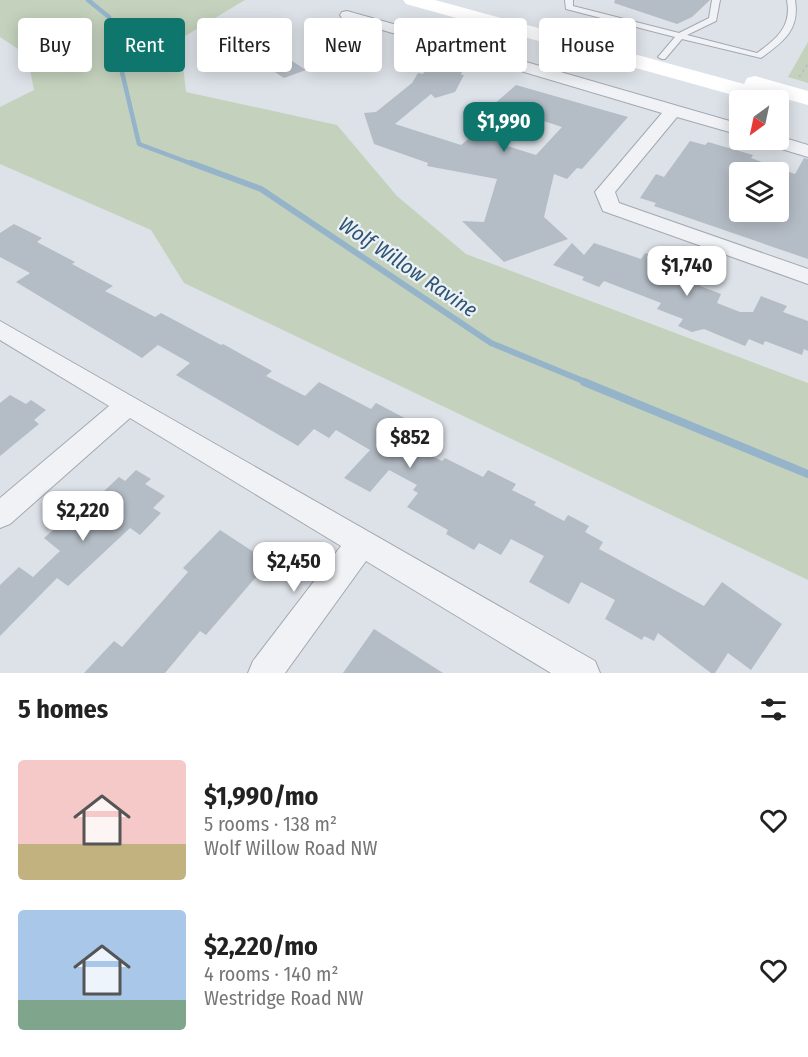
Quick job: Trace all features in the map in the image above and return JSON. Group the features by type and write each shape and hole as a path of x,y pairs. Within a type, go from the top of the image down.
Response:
{"street":[{"path":"413,0 494,12 805,96"},
{"path":"456,0 742,90"},
{"path":"487,18 494,12"},
{"path":"347,15 394,28"},
{"path":"527,67 729,127"},
{"path":"789,99 805,96"},
{"path":"673,110 605,192 610,207 808,277"},
{"path":"789,145 808,151"},
{"path":"0,329 584,673"},
{"path":"0,515 128,405"},
{"path":"265,673 362,542"}],"lane":[{"path":"569,0 569,7 758,56 786,34 795,13 791,0"},
{"path":"662,57 680,36 713,19 716,0"}],"path":[{"path":"805,96 808,64"}],"green space":[{"path":"0,0 245,0 215,18 197,18 197,29 185,36 185,18 104,18 104,72 184,72 186,92 337,125 397,196 466,254 808,383 808,580 184,283 151,230 0,164 0,107 34,90 30,72 92,72 92,18 18,18 18,49 0,37"},
{"path":"808,42 808,83 788,77"}],"building":[{"path":"615,0 710,0 692,17 677,24 614,3"},
{"path":"292,61 304,69 304,71 284,78 275,72 292,72"},
{"path":"424,72 462,72 461,75 464,75 455,92 435,98 431,94 395,124 461,145 485,125 483,105 493,105 516,85 628,117 582,169 577,168 567,179 554,174 544,217 568,239 504,262 462,221 484,222 497,179 427,166 428,163 374,144 364,113 376,112 412,83 418,73","holes":["528,116 562,127 536,155 498,143"]},
{"path":"690,141 705,145 708,142 729,148 729,150 753,155 751,158 762,162 729,162 729,222 789,222 789,172 795,174 804,158 808,159 808,259 654,206 656,203 640,198 656,174 664,177"},
{"path":"14,224 42,238 37,242 75,262 72,264 113,286 105,291 155,317 161,313 223,344 272,371 266,376 305,396 319,382 371,409 376,403 416,424 408,433 416,438 410,445 442,461 445,458 483,477 488,470 516,484 512,490 536,502 534,505 564,521 568,515 589,526 585,532 603,542 599,549 704,606 722,582 782,624 751,670 728,653 715,673 711,673 658,633 654,641 644,636 642,640 605,619 615,600 581,582 569,604 529,582 544,556 511,539 501,555 479,543 474,550 446,534 448,530 407,507 418,493 413,490 417,485 389,470 370,492 344,478 370,450 336,430 329,438 314,429 298,446 176,375 190,363 158,345 142,358 16,282 30,273 0,257 0,233"},
{"path":"572,243 584,255 594,243 641,259 645,253 707,276 700,286 721,294 717,303 740,312 753,312 761,296 787,306 783,312 808,321 808,351 804,349 802,355 765,341 763,345 749,339 745,346 704,329 692,332 678,326 683,319 657,309 661,303 604,281 599,287 582,280 584,277 553,265"},
{"path":"10,395 26,404 31,400 46,410 34,420 39,424 0,456 0,403"},
{"path":"136,470 151,479 145,484 165,496 153,508 161,513 140,535 130,528 68,586 57,578 0,636 0,585 19,567 33,577 60,551 44,538 78,508 83,511 119,477 125,481"},
{"path":"220,530 269,562 206,635 200,631 165,673 84,673 114,641 122,647 188,572 183,568"},
{"path":"374,629 443,673 343,673"}],"waterway":[{"name":"Wolf Willow Ravine","path":"88,0 109,17 139,144 195,165"},
{"name":"Wolf Willow Ravine","path":"191,163 261,189 491,343 588,383"},
{"name":"Wolf Willow Ravine","path":"584,382 808,474"}]}
